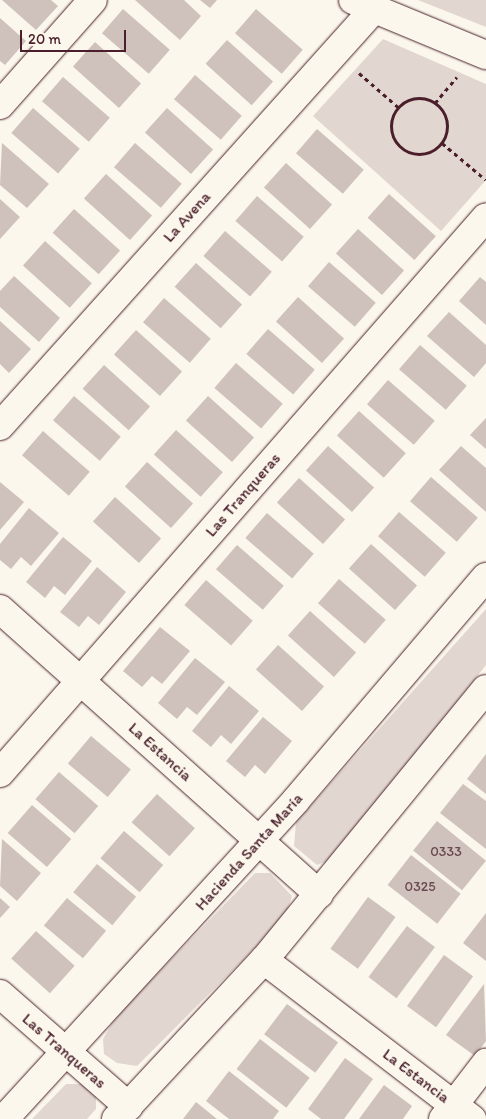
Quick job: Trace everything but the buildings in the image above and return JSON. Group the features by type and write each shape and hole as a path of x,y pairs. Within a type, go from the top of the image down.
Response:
{"street":[{"path":"0,105 93,0"},
{"path":"363,4 486,54"},
{"name":"La Avena","path":"0,426 335,51 363,4"},
{"name":"Las Tranqueras","path":"0,773 486,217"},
{"name":"Hacienda Santa María","path":"4,1119 67,1054 260,840 486,577"},
{"name":"La Estancia","path":"0,610 319,894"},
{"path":"123,1113 264,960 486,689"},
{"name":"La Estancia","path":"264,960 456,1114"},
{"name":"Las Tranqueras","path":"0,994 67,1054 123,1113"},
{"path":"456,1114 486,1063"}],"path":[{"path":"335,51 398,107"},
{"path":"418,98 435,103 445,117 446,135 442,142 428,153 410,153 402,150 396,143 390,126 398,107 410,99 418,98"},
{"path":"442,142 486,180"}],"shaded area":[{"path":"418,0 486,0 486,27"},
{"path":"383,39 486,84 486,180 441,231 313,116"},
{"path":"486,609 486,665 333,859 317,865 294,846 296,822"},
{"path":"255,873 270,873 292,896 285,918 137,1066 117,1063 104,1054 103,1039 116,1016"},
{"path":"66,1084 84,1084 96,1091 96,1109 87,1119 32,1119"}]}
